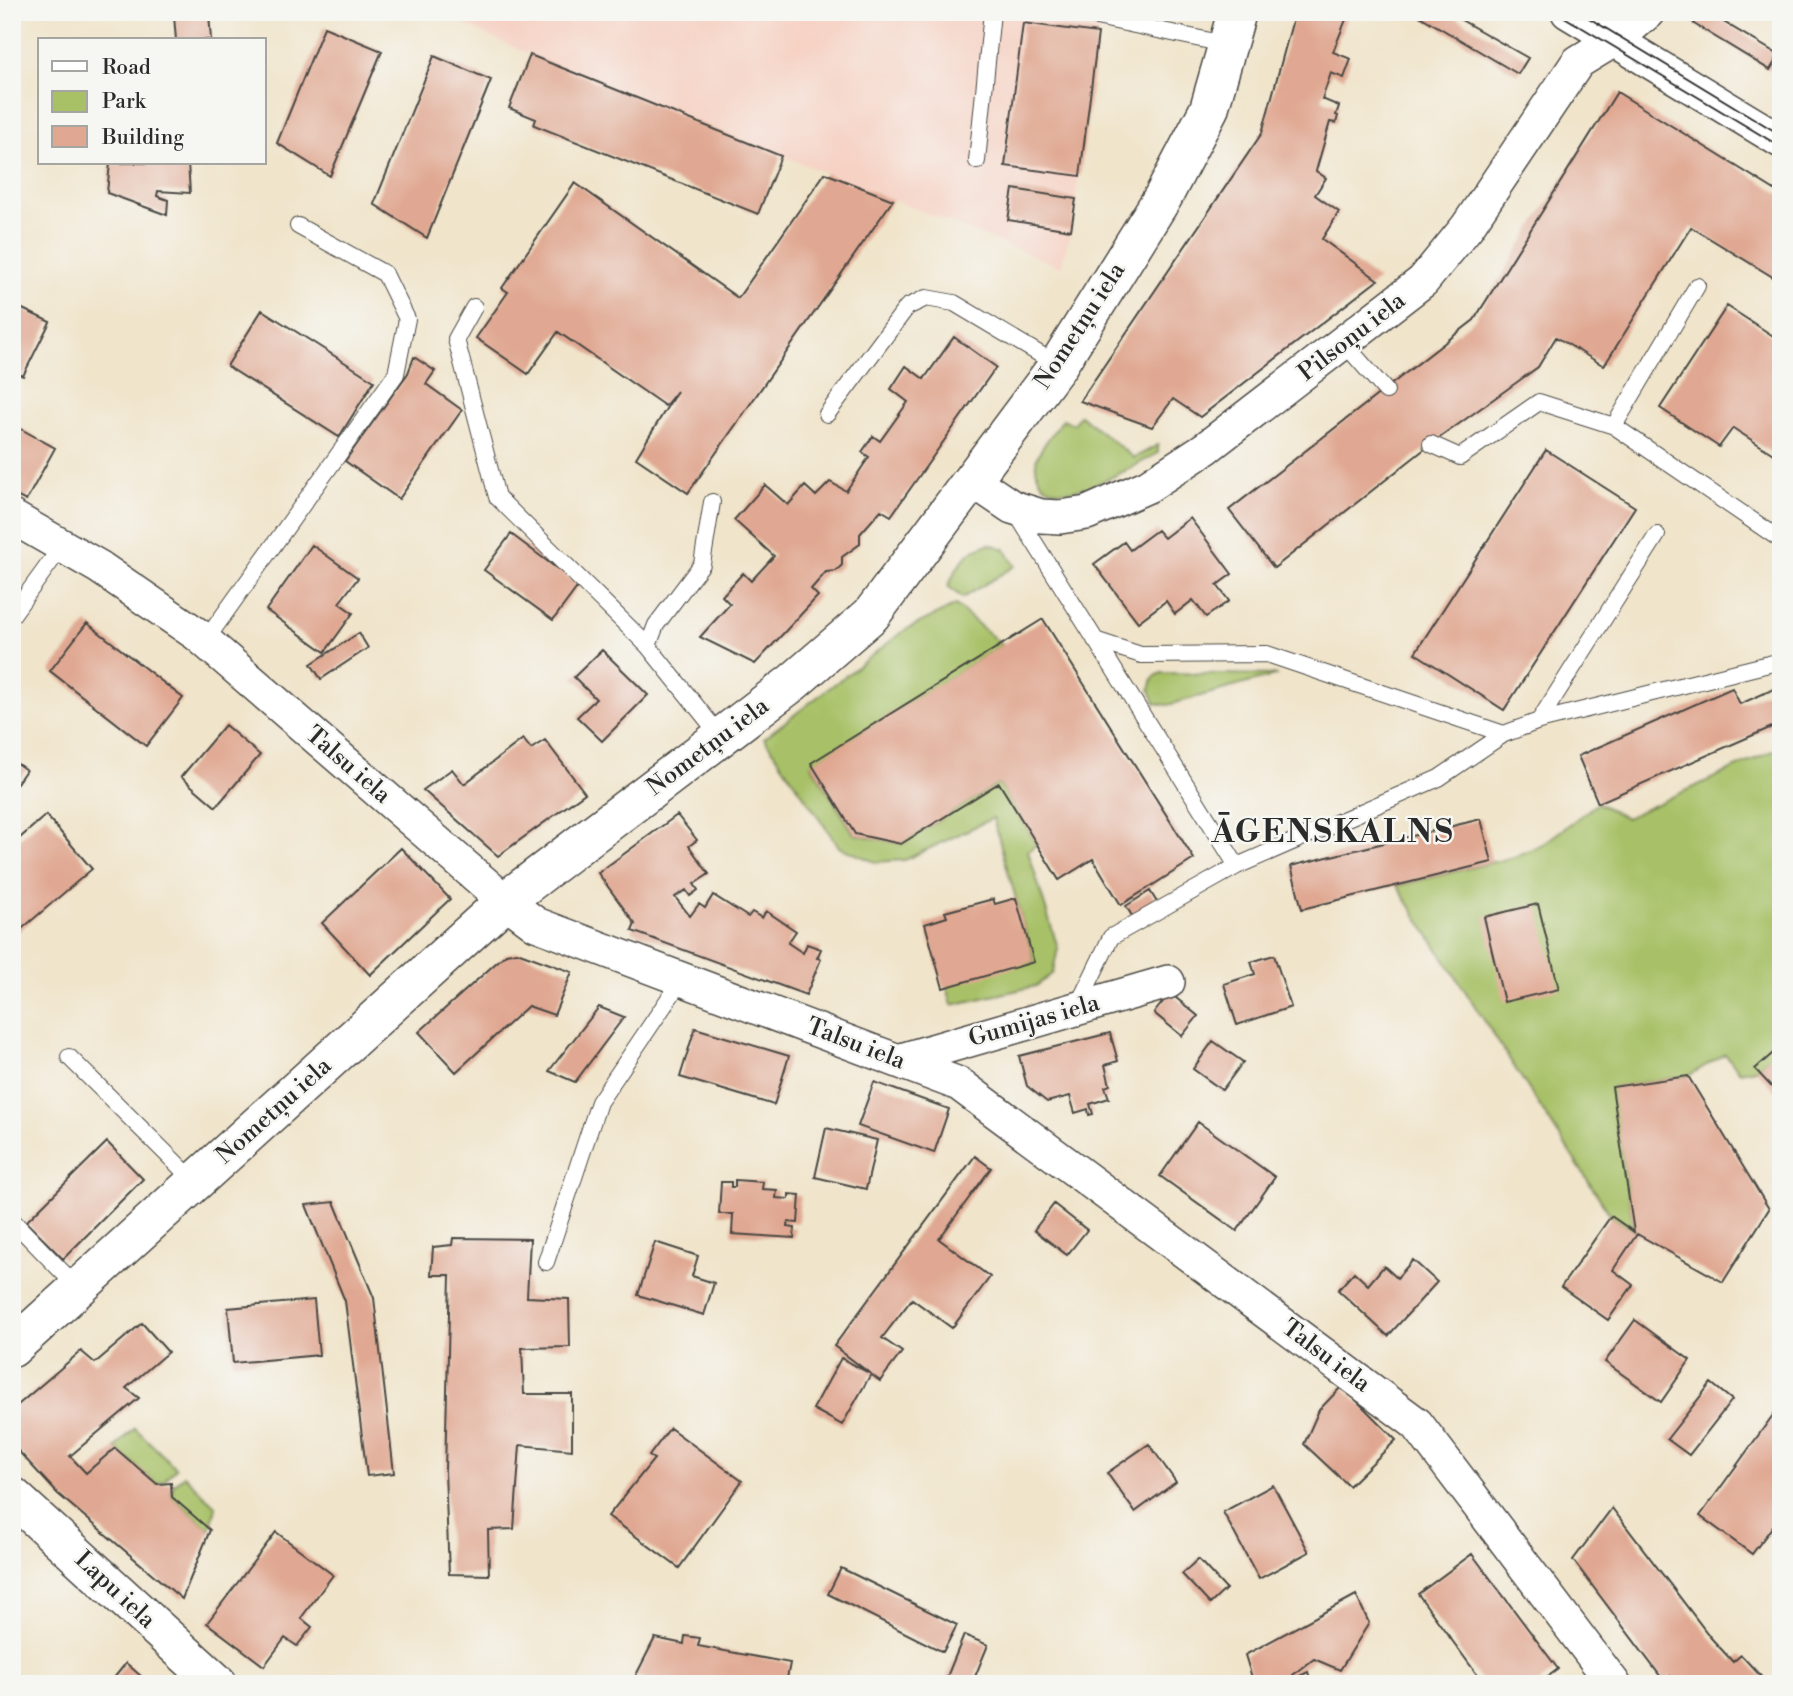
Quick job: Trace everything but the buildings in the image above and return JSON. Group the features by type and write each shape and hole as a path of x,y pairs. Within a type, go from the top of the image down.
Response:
{"street":[{"path":"1568,12 1781,141"},
{"name":"Pilsoņu iela","path":"972,480 1012,507 1041,516 1076,515 1148,486 1228,433 1423,281 1449,252 1577,62 1614,40 1648,12"},
{"name":"Nometņu iela","path":"12,1348 505,901 792,683 871,615 1058,365 1194,143 1209,109 1233,29"},
{"name":"Talsu iela","path":"12,517 152,602 205,641 505,901 536,924 959,1084 1418,1424 1614,1684"},
{"name":"Gumijas iela","path":"901,1060 1076,1009 1158,991"},
{"name":"Lapu iela","path":"12,1496 218,1684"}],"lane":[{"path":"977,161 992,12"},
{"path":"1073,12 1233,29"},
{"path":"205,641 396,374 407,319 385,274 298,226"},
{"path":"1614,426 1697,285"},
{"path":"827,414 907,307 926,298 954,303 1058,365"},
{"path":"474,307 456,339 497,497 648,646 721,737"},
{"path":"1344,343 1386,391"},
{"path":"1431,444 1461,457 1539,402 1614,426 1781,540"},
{"path":"648,646 656,625 702,564 712,502"},
{"path":"1012,507 1237,866"},
{"path":"1539,721 1657,535"},
{"path":"12,615 62,545"},
{"path":"1095,640 1141,655 1266,654 1504,734"},
{"path":"1076,1009 1111,937 1237,866 1439,778 1504,734 1539,721 1781,660"},
{"path":"546,1262 599,1102 682,979"},
{"path":"69,1056 195,1182"},
{"path":"12,1220 78,1288"}],"shaded area":[{"path":"437,12 1104,12 1098,33 1071,230 1061,267 530,55"}],"green space":[{"path":"1080,415 1134,458 1158,445 1158,453 1116,475 1080,489 1050,489 1037,474 1038,455 1063,419 1073,424"},
{"path":"990,544 1005,549 1015,566 962,598 948,586 952,578 969,554"},
{"path":"956,605 1002,645 811,764 854,834 901,844 999,783 1037,844 1028,851 1058,948 1053,973 1036,986 952,1005 944,976 1034,962 993,818 905,860 875,862 839,847 764,738 905,630"},
{"path":"1161,673 1277,675 1168,705 1155,703 1150,690 1153,678"},
{"path":"1781,747 1781,1047 1755,1069 1740,1072 1725,1054 1688,1076 1613,1087 1634,1232 1611,1216 1397,886 1514,857 1543,844 1598,803 1626,818"},
{"path":"135,1428 176,1468 164,1481 157,1484 115,1448"},
{"path":"184,1475 216,1507 210,1530 172,1497 173,1486"}],"tram line":[{"path":"1556,12 1781,147"},
{"path":"1579,12 1781,135"}],"district":[{"name":"ĀGENSKALNS","path":"1333,832"}]}
